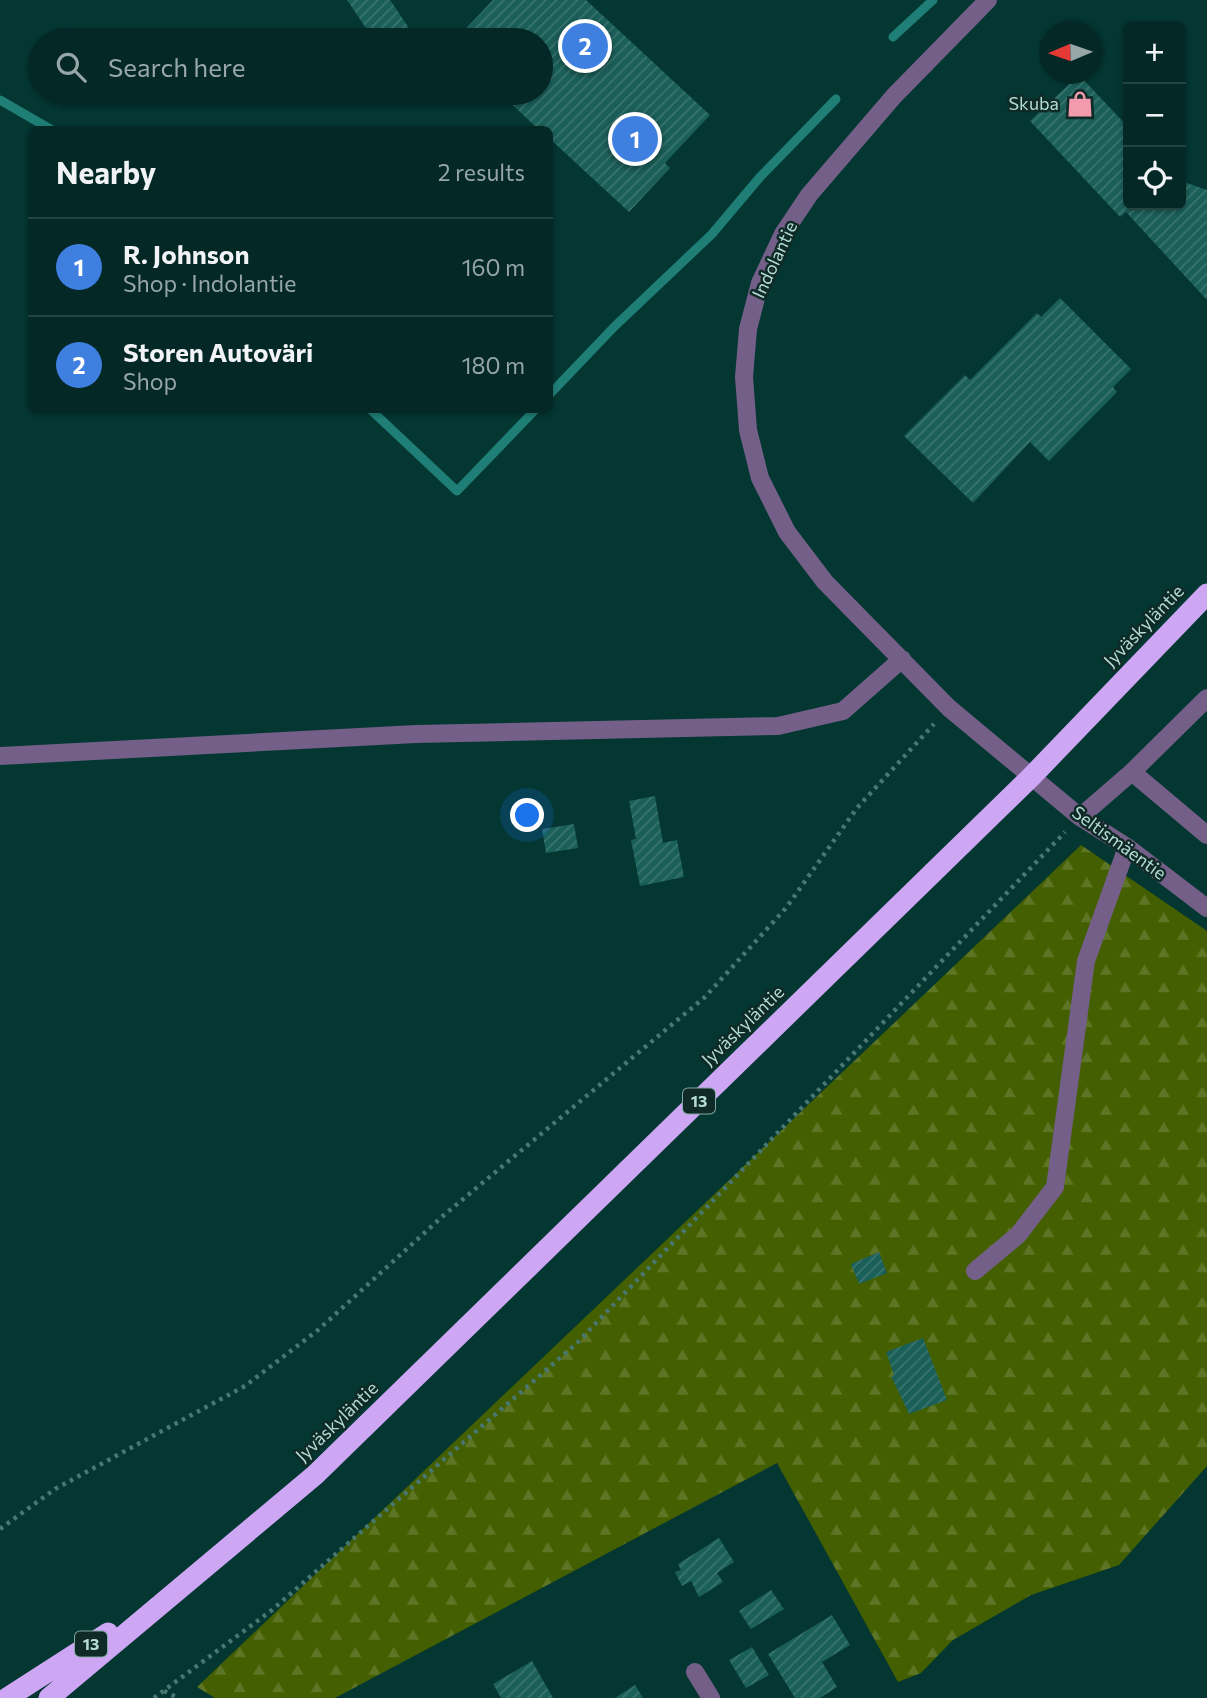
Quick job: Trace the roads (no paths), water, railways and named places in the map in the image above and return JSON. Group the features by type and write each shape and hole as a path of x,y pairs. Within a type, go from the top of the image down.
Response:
{"highway":[{"name":"Jyväskyläntie","path":"49,1698 174,1590 315,1475 1032,776 1207,594"},
{"name":"Jyväskyläntie","path":"7,1698 174,1590"}],"street":[{"name":"Indolantie","path":"988,0 894,96 809,195 783,234 760,284 748,329 744,377 748,430 760,478 787,532 825,582 949,708 1032,776"},
{"path":"0,756 416,734 778,726 843,711 902,659"},
{"path":"1080,817 1132,772 1207,698"},
{"path":"1132,772 1207,835"},
{"name":"Seltismäentie","path":"1032,776 1080,817 1127,847 1207,908"},
{"path":"975,1271 1018,1235 1055,1188 1086,961 1127,847"},
{"path":"695,1672 711,1698"}],"waterway":[{"path":"893,37 933,0"},
{"path":"553,391 614,327 712,234 760,177 836,99"},
{"path":"0,100 45,126"},
{"path":"374,413 457,491 532,413"}],"place":[{"name":"Storen Autoväri","path":"585,46"},
{"name":"Skuba","path":"1080,104"},
{"name":"R. Johnson","path":"635,139"}]}
